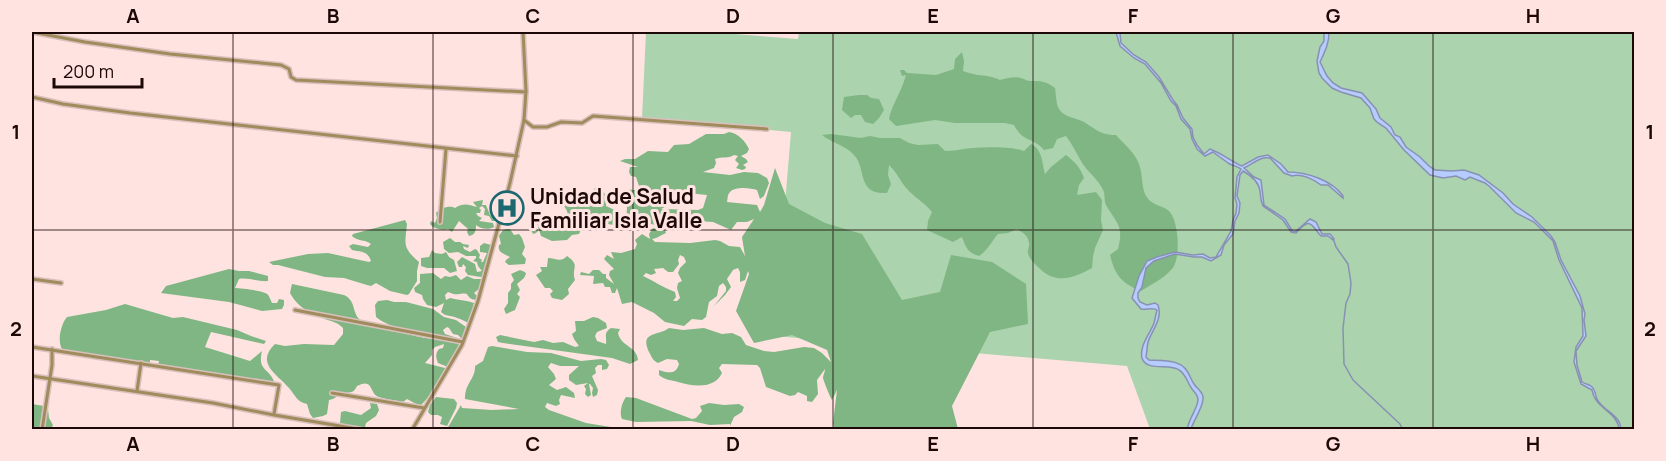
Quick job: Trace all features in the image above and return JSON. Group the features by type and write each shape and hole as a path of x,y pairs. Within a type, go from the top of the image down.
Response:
{"street":[{"path":"32,32 170,54 281,64 289,69 292,79 298,80 526,92"},
{"path":"412,429 463,342 478,301 517,156 524,120 526,92 523,32"},
{"path":"32,97 63,104 130,113 517,156"},
{"path":"524,120 533,127 547,127 561,122 582,123 593,116 767,129"},
{"path":"440,222 446,148"},
{"path":"32,279 62,283"},
{"path":"295,310 463,342"},
{"path":"32,347 279,385 274,415"},
{"path":"42,429 51,379 52,349"},
{"path":"137,392 141,363"},
{"path":"32,376 213,403 364,429"},
{"path":"332,393 424,408"}],"green space":[{"path":"646,32 708,32 798,39 799,32 1634,32 1634,429 1150,429 1127,366 774,336 791,132 769,128 642,119"},
{"path":"962,52 963,71 1000,80 1016,77 1049,84 1055,88 1057,105 1062,113 1101,132 1116,135 1126,145 1139,164 1146,196 1151,202 1169,211 1175,223 1178,249 1175,264 1169,273 1141,291 1120,278 1110,255 1118,249 1120,230 1106,205 1102,187 1084,165 1066,136 1057,139 1053,148 1044,150 1021,135 1014,125 1005,123 955,123 935,120 896,126 889,119 906,75 902,76 900,70 907,73 936,75 954,69 955,59"},
{"path":"859,95 879,99 884,110 873,124 865,122 861,115 851,118 842,110 844,97"},
{"path":"729,132 735,134 749,149 741,156 748,162 743,165 745,169 736,168 739,164 735,160 738,156 734,155 715,159 714,168 703,172 730,175 744,172 758,173 767,178 769,183 764,196 760,199 757,190 739,188 730,192 727,202 757,205 760,212 775,168 789,204 825,223 862,234 902,300 940,292 951,255 992,262 1026,284 1028,324 990,332 952,406 958,429 834,429 837,390 832,400 823,378 825,369 817,380 818,394 812,402 807,401 807,396 798,392 790,396 766,387 757,365 722,364 719,368 722,373 718,378 714,382 702,385 666,379 659,375 659,370 674,372 679,364 677,360 667,359 656,362 649,352 646,341 648,337 669,328 683,330 704,328 722,334 732,333 741,337 746,345 764,351 814,348 831,362 827,350 792,335 754,343 736,311 749,274 748,271 745,280 740,282 738,268 733,270 727,279 731,287 714,306 726,291 723,283 719,286 717,296 709,302 706,317 702,320 692,319 684,326 665,322 654,313 632,302 622,304 617,288 615,293 612,293 610,287 605,287 603,283 593,284 594,276 580,275 581,272 589,274 593,270 599,270 606,274 606,278 614,284 609,275 614,269 604,259 607,255 614,259 611,252 621,253 635,249 637,244 635,240 642,234 650,239 649,234 653,228 665,230 666,233 652,239 655,242 690,243 715,240 729,246 740,247 745,256 742,237 754,219 737,222 731,230 713,222 689,223 676,219 668,226 626,222 628,190 651,189 647,187 643,189 639,186 636,177 631,176 630,167 638,167 620,161 635,159 648,151 668,152 674,145 689,144 706,134","holes":["677,192 707,195 703,208 698,210 661,209 670,204 672,194","680,255 686,262 678,273 682,281 678,283 677,288 680,298 673,301 676,297 675,292 643,276 646,273 651,275 656,273 654,269 663,268 668,272 673,272 679,264"]},
{"path":"822,135 861,138 870,136 900,138 918,145 938,144 945,151 994,147 1024,151 1031,144 1040,153 1045,174 1066,155 1077,165 1084,178 1079,185 1077,195 1096,192 1102,200 1103,230 1095,248 1092,268 1072,277 1052,277 1031,259 1028,252 1028,238 1017,229 998,234 979,256 970,252 962,237 953,242 927,230 932,212 907,189 889,165 888,175 891,184 887,193 871,190 866,185 858,160 854,155"},
{"path":"598,187 609,201 606,206 617,211 624,222 614,225 599,219 594,223 583,219 569,220 563,204 574,196 590,193"},
{"path":"483,200 482,205 486,205 490,215 499,218 498,223 484,215 485,209 482,206 479,208 480,213 476,213 482,218 479,221 493,223 492,228 487,229 476,225 475,232 469,236 468,229 459,221 452,232 448,229 435,228 430,224 431,221 435,223 436,213 442,208 464,205 477,207 473,202"},
{"path":"533,217 541,217 543,221 552,219 559,221 566,218 570,223 583,225 579,234 572,235 567,240 552,241 541,236 538,227 542,222 536,226 538,231 533,234 529,226"},
{"path":"405,220 407,249 419,262 417,281 407,295 390,291 376,283 371,286 344,278 325,277 273,265 269,262 308,254 328,253 369,262 370,258 366,254 352,250 349,246 353,244 368,247 371,244 354,238 353,234"},
{"path":"510,229 514,235 519,234 522,238 525,247 522,254 526,259 525,264 509,265 505,262 510,257 499,250 501,244 499,236 503,230"},
{"path":"450,238 455,242 469,245 468,248 463,246 470,252 477,250 481,262 487,253 480,252 480,246 484,243 491,245 483,276 468,275 463,264 459,267 457,262 462,257 475,264 477,272 482,271 477,262 473,261 476,256 466,256 458,252 449,253 444,249 443,242"},
{"path":"432,250 442,254 446,252 454,260 457,271 450,273 444,268 421,266 421,258 429,257"},
{"path":"567,256 575,265 575,280 568,289 569,294 562,300 552,298 550,294 553,291 545,288 536,275 542,271 540,267 547,267 548,258 560,260"},
{"path":"229,269 268,276 268,281 239,279 235,288 265,293 272,303 277,303 279,299 284,300 282,309 262,311 229,302 161,293 166,286"},
{"path":"520,270 526,274 517,284 520,290 517,294 520,297 515,310 506,314 504,309 508,303 508,293 514,280 511,274"},
{"path":"433,273 441,279 445,276 456,275 461,280 467,276 481,279 480,288 474,293 478,299 470,298 467,294 448,292 445,295 446,300 450,298 474,303 475,309 469,323 443,314 441,312 444,303 436,307 427,305 422,295 415,292 414,288 420,283 420,274"},
{"path":"292,284 344,295 351,301 359,319 363,322 420,337 443,339 386,323 376,317 375,305 378,301 387,300 433,309 466,327 465,336 462,339 447,327 443,330 445,334 457,338 458,340 446,339 459,344 456,353 458,357 448,367 438,363 436,357 444,344 432,350 432,355 425,363 445,368 446,372 420,406 407,399 403,402 379,397 366,383 357,386 352,392 329,400 327,414 313,418 307,404 298,400 270,368 267,363 269,351 275,344 285,346 334,345 343,334 343,328 337,323 314,315 301,306 290,293"},
{"path":"125,304 173,318 183,317 237,330 266,341 264,344 211,332 205,347 250,361 262,351 261,363 275,384 196,373 158,365 159,361 150,360 150,364 62,349 60,333 67,317"},
{"path":"593,317 606,323 607,328 597,332 595,336 597,341 606,344 606,333 611,328 620,329 618,333 620,338 635,352 638,360 630,364 612,358 498,342 496,337 500,335 534,342 543,340 553,343 563,342 575,347 579,346 572,334 576,331 575,321 584,321"},
{"path":"488,347 527,352 551,353 581,361 606,360 609,365 607,369 602,370 602,365 598,365 595,368 596,373 592,376 598,390 597,395 593,397 593,388 590,384 591,395 588,397 584,386 588,383 576,385 569,380 569,375 579,366 560,366 551,363 548,367 556,379 549,385 557,390 566,387 574,393 575,398 561,395 560,404 556,406 547,403 545,407 586,423 623,429 447,429 461,405 462,408 519,409 465,399 466,389 474,374 475,366 483,361"},
{"path":"436,397 454,399 457,403 447,426 440,424 442,417 431,415 428,412"},
{"path":"626,397 636,398 692,419 702,411 700,406 709,403 739,404 744,407 742,412 734,417 730,426 730,424 710,425 691,421 636,422 622,419 621,408"},
{"path":"370,403 377,404 379,410 363,429 340,423 341,412 361,415 371,408"},
{"path":"32,404 48,409 53,425 51,429 37,429 32,425 34,416 32,415"}],"water":[{"path":"1116,32 1120,33 1121,43 1146,62 1159,77 1192,129 1193,137 1204,154 1210,149 1242,166 1258,157 1268,155 1288,172 1326,181 1343,196 1343,198 1328,185 1321,185 1303,176 1284,173 1270,158 1260,159 1244,168 1261,180 1264,205 1285,219 1293,232 1310,219 1316,222 1322,234 1330,234 1333,240 1328,236 1321,236 1310,224 1305,225 1296,233 1291,232 1283,220 1263,206 1258,185 1243,171 1240,175 1237,196 1240,203 1239,213 1233,234 1224,245 1221,255 1211,261 1202,257 1175,254 1154,261 1146,268 1138,298 1140,302 1147,305 1155,303 1158,305 1159,315 1148,342 1146,357 1149,360 1180,364 1201,392 1203,397 1200,411 1191,429 1187,429 1198,400 1197,395 1179,370 1148,365 1144,362 1142,349 1154,323 1157,310 1141,309 1132,298 1147,261 1175,252 1216,257 1231,231 1237,204 1235,198 1237,177 1241,169 1213,152 1205,156 1197,149 1190,129 1181,119 1176,106 1161,83 1145,64 1120,46"},
{"path":"1324,32 1329,32 1328,40 1320,62 1333,83 1341,88 1362,93 1376,109 1380,118 1391,127 1395,135 1400,137 1406,147 1429,166 1435,170 1464,170 1479,175 1532,217 1551,236 1580,296 1585,314 1586,336 1576,351 1582,382 1593,388 1597,399 1615,416 1621,429 1614,418 1597,402 1592,390 1581,384 1574,362 1576,347 1583,336 1582,308 1559,260 1553,241 1534,222 1516,213 1485,183 1470,177 1465,180 1456,176 1443,178 1430,175 1404,150 1386,128 1374,119 1370,108 1361,98 1332,88 1319,73 1317,61 1324,41"}],"waterway":[{"path":"1333,238 1336,247 1348,264 1351,283 1343,328 1344,364 1353,380 1400,424 1403,430"}],"place":[{"name":"Unidad de Salud Familiar Isla Valle","path":"507,208"}]}
